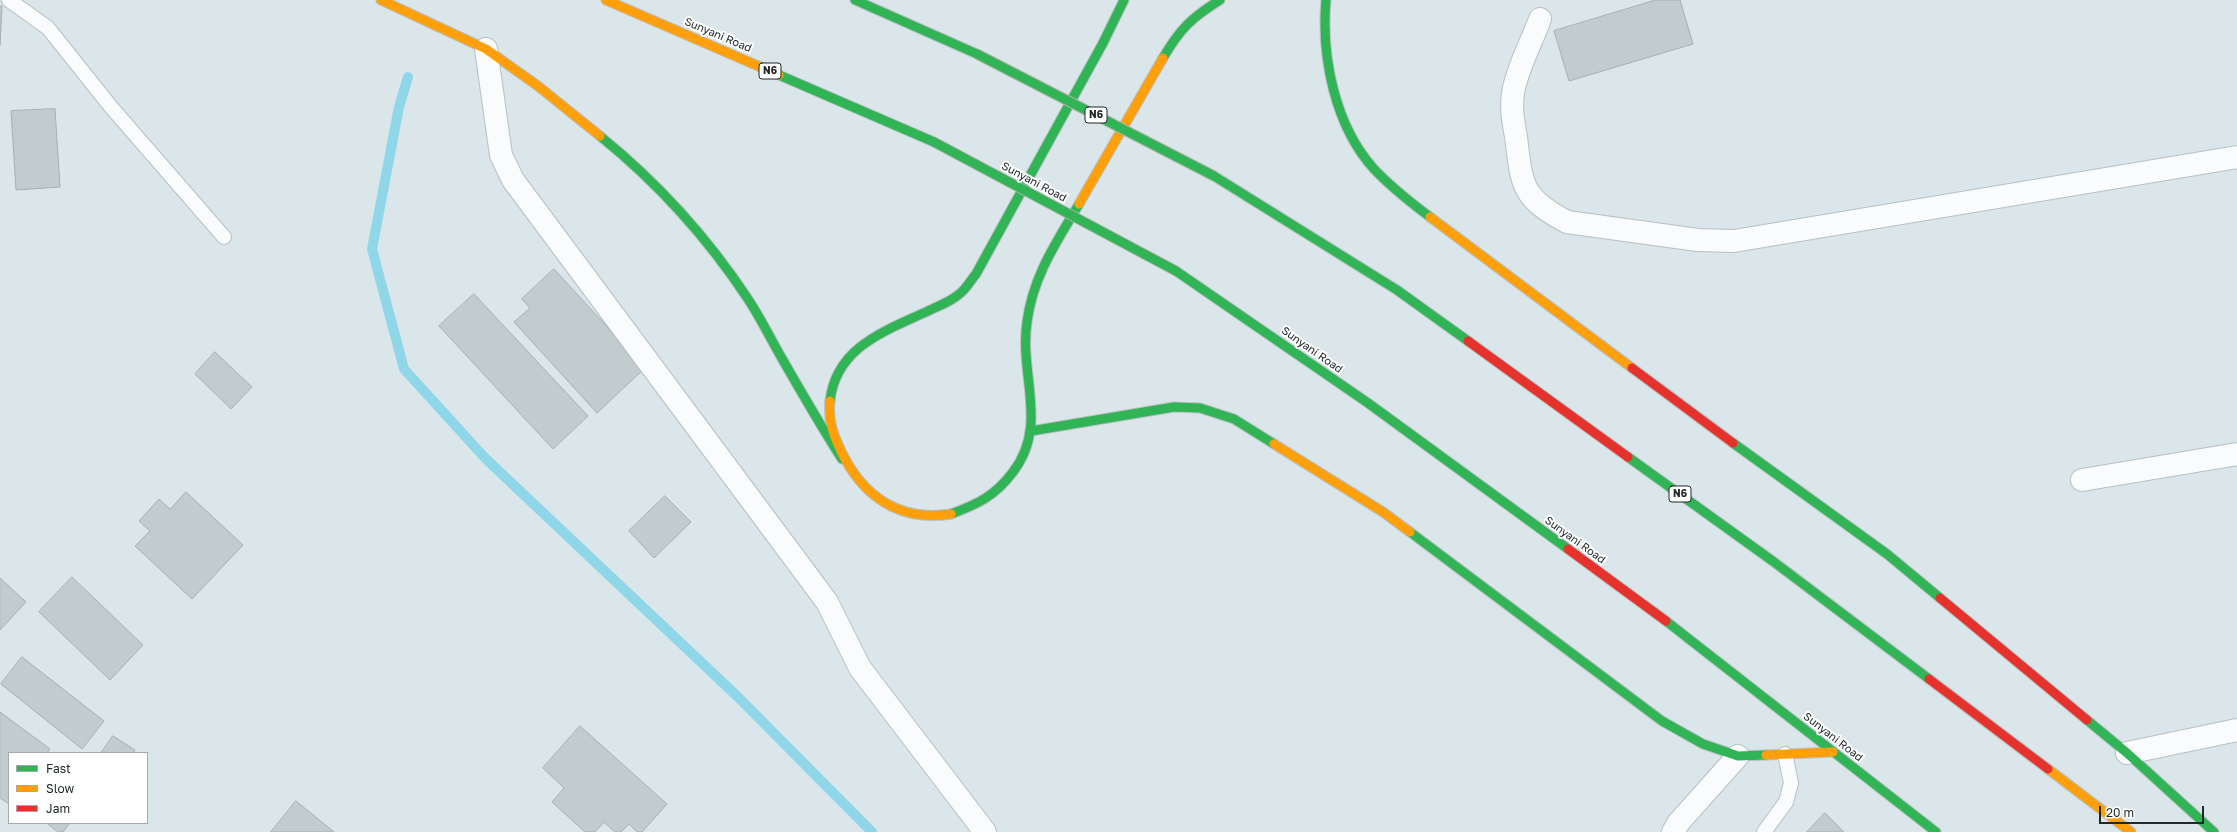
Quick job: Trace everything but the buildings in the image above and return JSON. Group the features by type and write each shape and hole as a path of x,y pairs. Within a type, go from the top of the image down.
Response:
{"main road":[{"path":"381,0 486,49 538,86 636,165 676,206 712,248 749,300 815,418 858,483 879,501 905,513 934,517 961,513 987,501 1008,482 1023,458 1031,431 1032,417 1024,340 1027,314 1039,273 1176,35 1195,16 1220,0"},
{"name":"Sunyani Road","path":"606,0 934,142 1176,270 1368,403 1650,609 1936,832"},
{"name":"N6","path":"855,0 977,54 1214,176 1397,290 1774,562 2131,832"},
{"path":"842,459 829,420 834,378 850,354 873,338 958,296 976,274 1103,44 1124,0"},
{"path":"1326,0 1324,21 1330,75 1346,128 1373,168 1400,195 1727,439 1887,554 2127,753 2214,832"},
{"path":"1031,431 1174,407 1200,408 1234,418 1383,512 1662,721 1703,744 1738,756 1833,752"}],"street":[{"path":"1540,19 1514,87 1511,105 1522,181 1534,200 1548,212 1567,222 1698,240 1734,241 2237,157"},
{"path":"486,49 501,155 513,180 826,602 860,668 985,832"},
{"path":"2082,480 2237,454"},
{"path":"2127,753 2237,730"},
{"path":"1673,832 1679,822 1738,756"}],"lane":[{"path":"8,0 48,28 111,107 224,237"},
{"path":"1764,832 1786,802 1791,783 1784,754"}],"waterway":[{"path":"408,77 399,107 372,249 404,369 485,458 739,698 872,832"}],"traffic: fast":[{"path":"855,0 977,54"},
{"path":"830,401 834,382 842,367 852,354 865,343 880,334 951,300 963,291 976,274 1103,43 1124,0"},
{"path":"1163,58 1175,39 1187,25 1220,0"},
{"path":"1326,0 1325,22 1329,67 1340,112 1349,132 1361,152 1374,169 1387,182 1430,217"},
{"path":"977,54 1214,176"},
{"path":"779,75 934,142"},
{"path":"600,136 662,192 716,254 752,306 842,459"},
{"path":"934,142 1176,271"},
{"path":"1214,176 1397,290 1468,341"},
{"path":"951,514 970,507 993,493 1013,472 1024,454 1029,436 1031,418 1026,361 1027,322 1030,305 1034,290 1047,260 1079,204"},
{"path":"1176,271 1368,403 1568,549"},
{"path":"1031,431 1174,407 1200,408 1234,419 1274,444"},
{"path":"1733,443 1887,554 1940,598"},
{"path":"1628,457 1774,562 1929,679"},
{"path":"1410,532 1662,721 1703,744 1738,756 1766,755"},
{"path":"1666,621 1936,832"},
{"path":"2087,720 2127,753 2214,832"}],"traffic: slow":[{"path":"381,0 486,49 538,86 600,136"},
{"path":"606,0 779,75"},
{"path":"1079,204 1163,58"},
{"path":"1430,217 1632,368"},
{"path":"830,401 830,421 838,445 850,467 860,481 872,493 885,503 900,510 915,514 951,514"},
{"path":"1274,444 1383,512 1410,532"},
{"path":"1766,755 1833,752"},
{"path":"2048,769 2131,832"}],"traffic: jam":[{"path":"1468,341 1628,457"},
{"path":"1632,368 1733,443"},
{"path":"1568,549 1666,621"},
{"path":"1940,598 2087,720"},
{"path":"1929,679 2048,769"}]}
